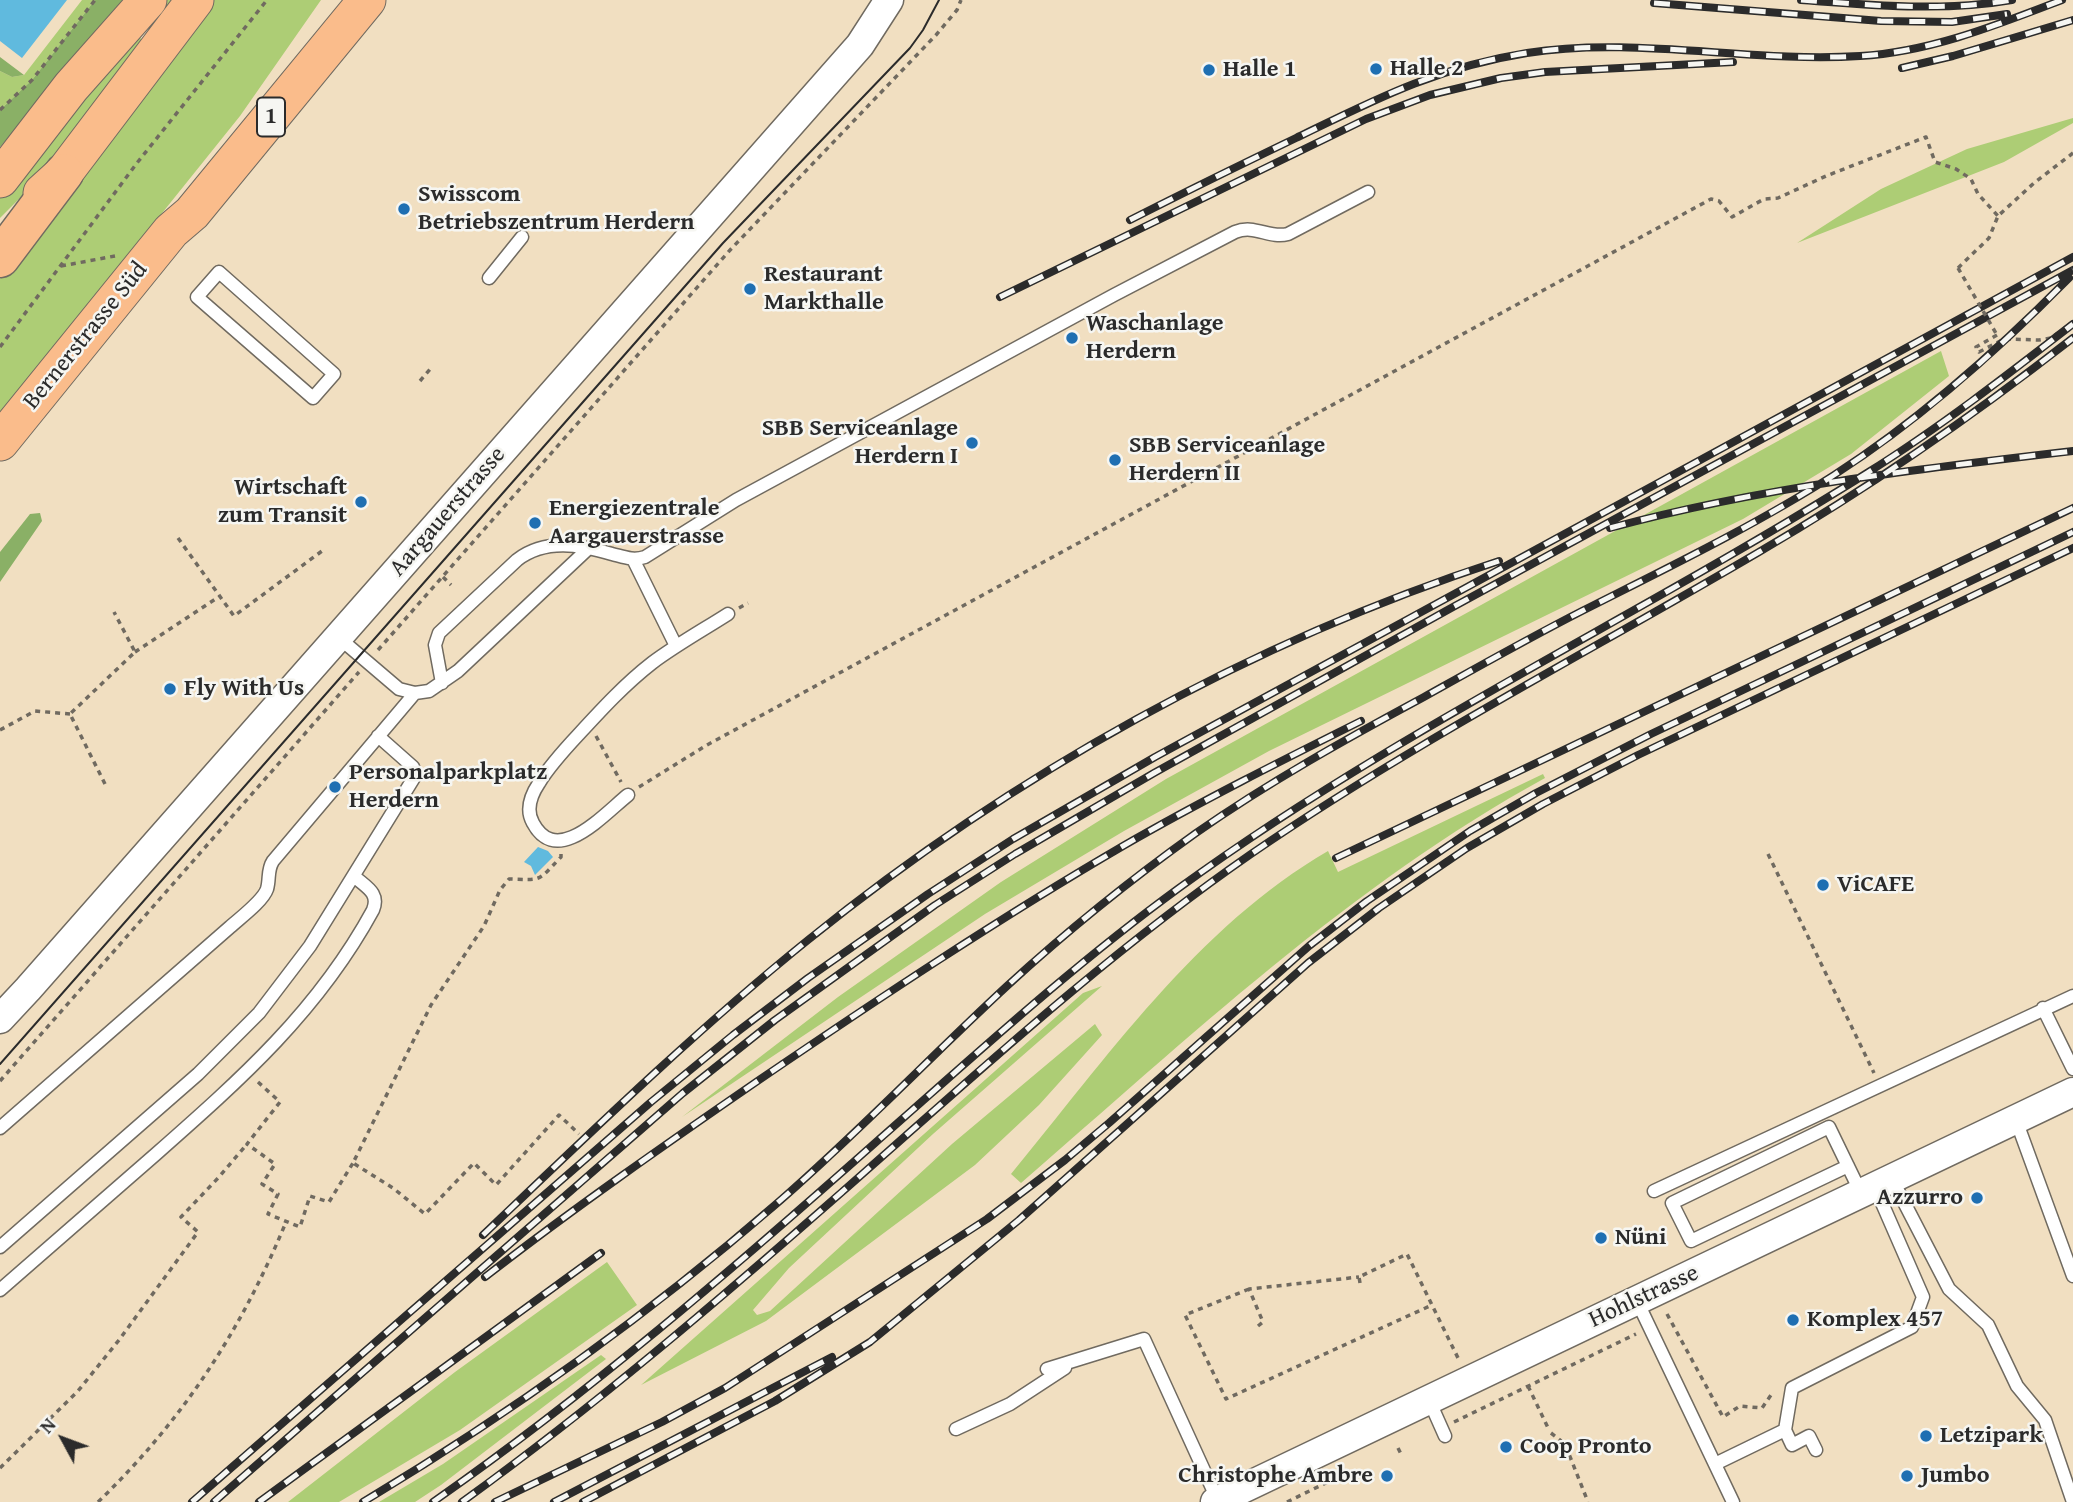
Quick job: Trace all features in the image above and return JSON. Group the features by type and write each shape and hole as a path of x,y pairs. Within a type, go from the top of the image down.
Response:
{"highway":[{"path":"0,258 64,173"}],"main road":[{"path":"0,179 71,87 148,0"},
{"path":"0,232 64,173 195,0"},
{"path":"171,231 182,204 266,97 337,0"},
{"name":"1","path":"171,231 192,213 367,0"},
{"name":"Bernerstrasse Süd","path":"0,442 171,231"}],"street":[{"name":"Aargauerstrasse","path":"0,1018 860,45 889,0"},
{"name":"Hohlstrasse","path":"1216,1501 2073,1092"}],"lane":[{"path":"442,684 435,645 437,637 528,552 565,545 590,548 633,559 650,555 736,500 1235,232 1252,228 1275,236 1288,234 1368,192"},
{"path":"489,278 522,237"},
{"path":"219,272 334,373 313,398 197,297 219,272"},
{"path":"338,637 395,686 415,693 429,691 442,684 590,548"},
{"path":"633,559 676,646"},
{"path":"628,795 580,834 560,841 549,839 536,828 529,816 529,805 535,789 549,768 589,723 645,668 728,614"},
{"path":"0,1128 220,937 261,897 266,890 269,868 273,861 415,693"},
{"path":"0,1247 198,1074 238,1036 289,976 355,877 416,774 413,766 379,736"},
{"path":"0,1290 275,1046 313,999 369,919 376,904 376,896 355,877"},
{"path":"1654,1191 2073,996"},
{"path":"2043,1008 2073,1069"},
{"path":"2016,1120 2073,1276"},
{"path":"1848,1166 1691,1241 1672,1203 1829,1127 1848,1166 1876,1186 1949,1289 1988,1325 2017,1386 2045,1420 2073,1502"},
{"path":"1816,1450 1809,1436 1792,1445 1785,1430 1793,1388 1912,1327 1923,1297 1876,1186"},
{"path":"1637,1301 1733,1502"},
{"path":"1046,1369 1144,1339 1216,1501"},
{"path":"956,1429 1010,1404 1076,1360"},
{"path":"1429,1400 1445,1436"},
{"path":"1682,1427 1695,1421"},
{"path":"1715,1464 1785,1430"}],"path":[{"path":"0,110 32,80 95,0"},
{"path":"0,347 267,0"},
{"path":"0,1081 731,249 936,35 957,10 961,0"},
{"path":"628,795 707,745 1711,200 1719,201 1732,217 1764,199 1777,198 1926,137 1936,162 1956,169 1971,179 1978,194 1998,216"},
{"path":"2073,153 2034,183 1998,216 1989,238 1958,268 1997,335 1976,347 1979,352 2000,340 2047,339 2073,323"},
{"path":"60,267 110,257"},
{"path":"420,381 431,368"},
{"path":"178,538 234,616 322,551"},
{"path":"443,577 451,585"},
{"path":"0,730 35,711 70,714 135,652 220,596"},
{"path":"114,612 135,652"},
{"path":"70,714 105,784"},
{"path":"589,723 621,782"},
{"path":"247,1144 275,1164 262,1184 278,1194 268,1214 300,1227 310,1196 329,1202 353,1163 421,1024 486,923 501,887 509,879 535,881 540,878 561,857 560,841"},
{"path":"1768,854 1880,1084"},
{"path":"0,1468 57,1414 119,1340 198,1232 181,1217 219,1178 280,1102 248,1072"},
{"path":"353,1163 393,1188 425,1214 474,1163 496,1185 559,1115 579,1134"},
{"path":"98,1502 164,1432 216,1362 250,1302 286,1222"},
{"path":"1432,1305 1226,1399 1185,1315 1249,1289 1359,1277 1407,1254 1460,1362"},
{"path":"1359,1277 1360,1283"},
{"path":"1249,1289 1263,1322 1258,1326"},
{"path":"1667,1314 1723,1417 1740,1406 1762,1408 1770,1395 1776,1394"},
{"path":"1454,1422 1642,1332"},
{"path":"1581,1361 1585,1369"},
{"path":"1528,1386 1550,1432 1565,1444 1588,1502"},
{"path":"1398,1448 1402,1456"},
{"path":"1287,1502 1346,1473"}],"green space":[{"path":"82,0 95,0 32,80 0,110 0,71 12,77 24,75"},
{"path":"95,0 126,0 0,147 0,110 32,80"},
{"path":"161,0 321,0 240,116 0,415 0,279 186,34 159,13"},
{"path":"139,37 146,43 42,176 0,218 0,190"},
{"path":"0,57 24,75 12,77 0,71"},
{"path":"2073,118 2073,123 2004,162 1797,243 1881,189 1967,149"},
{"path":"1941,351 1949,376 1851,454 1743,519 1269,751 1124,831 985,914 682,1117 838,997 1001,882 1166,779"},
{"path":"40,513 42,521 0,582 0,552 30,514"},
{"path":"1543,774 1545,778 1473,820 1338,915 1209,1019 1021,1183 1011,1174 1156,998 1195,956 1237,917 1281,882 1328,851 1338,872"},
{"path":"1102,986 933,1134 789,1268 753,1310 757,1315 770,1311 952,1144 1095,1024 1102,1035 1039,1105 975,1165 766,1321 641,1385 1083,993"},
{"path":"607,1262 637,1305 460,1430 339,1502 288,1502 455,1372"},
{"path":"601,1355 606,1359 441,1485 415,1502 379,1502 443,1464"}],"water":[{"path":"0,0 67,0 22,58 0,41"},
{"path":"538,847 548,851 553,857 535,875 531,866 524,862"}],"tram line":[{"path":"0,1064 723,243 910,48 939,0"}],"railway":[{"path":"1801,0 1933,7 2012,0"},
{"path":"1130,220 1408,86 1495,59 1527,53 1609,47 1777,56 1860,56 1938,43 2062,0"},
{"path":"1654,3 1881,21 1952,22 2007,14"},
{"path":"1902,68 1953,56 2073,20"},
{"path":"1000,297 1366,119 1430,95 1501,78 1545,72 1733,62"},
{"path":"192,1502 651,1102 808,978 928,894 1013,839 1155,757 2073,257"},
{"path":"214,1502 683,1093 775,1020 935,905 1015,854 1154,773 2073,270"},
{"path":"363,1502 524,1399 627,1324 727,1246 805,1178 1053,945 1196,833 1280,779 1366,729 1542,632 1742,529 1834,475 1897,431 1957,383 2069,278"},
{"path":"433,1502 548,1418 659,1329 1024,1012 1179,888 1262,831 1432,725 1694,576 1894,456 2073,324"},
{"path":"462,1502 656,1352 1092,974 1197,893 1251,854 1375,774 1840,503 1959,423 2073,338"},
{"path":"1610,528 1782,490 1898,472 2073,451"},
{"path":"1336,858 2073,508"},
{"path":"495,1502 662,1422 725,1388 987,1219 1109,1123 1309,946 1367,901 1470,831 1536,793 1651,734 2073,532"},
{"path":"583,1502 775,1401 870,1342 1019,1220 1308,963 1379,908 1467,848 1543,804 1638,755 2073,548"},
{"path":"483,1235 642,1084 766,975 886,880 967,823 1051,769 1137,719 1225,673 1315,631 1406,594 1499,561"},
{"path":"485,1277 689,1128 984,931 1152,829 1361,721"},
{"path":"259,1502 601,1253"},
{"path":"554,1502 832,1357"}],"place":[{"name":"Halle 2","path":"1376,69"},
{"name":"Halle 1","path":"1209,70"},
{"name":"Swisscom Betriebszentrum Herdern","path":"404,209"},
{"name":"Restaurant Markthalle","path":"750,289"},
{"name":"Waschanlage Herdern","path":"1072,338"},
{"name":"SBB Serviceanlage Herdern I","path":"972,443"},
{"name":"SBB Serviceanlage Herdern II","path":"1115,460"},
{"name":"Wirtschaft zum Transit","path":"361,502"},
{"name":"Energiezentrale Aargauerstrasse","path":"535,523"},
{"name":"Fly With Us","path":"170,689"},
{"name":"Personalparkplatz Herdern","path":"335,787"},
{"name":"ViCAFE","path":"1823,885"},
{"name":"Azzurro","path":"1977,1198"},
{"name":"Nüni","path":"1601,1238"},
{"name":"Komplex 457","path":"1793,1320"},
{"name":"Letzipark","path":"1926,1436"},
{"name":"Coop Pronto","path":"1506,1447"},
{"name":"Christophe Ambre","path":"1387,1476"},
{"name":"Jumbo","path":"1907,1476"}]}
